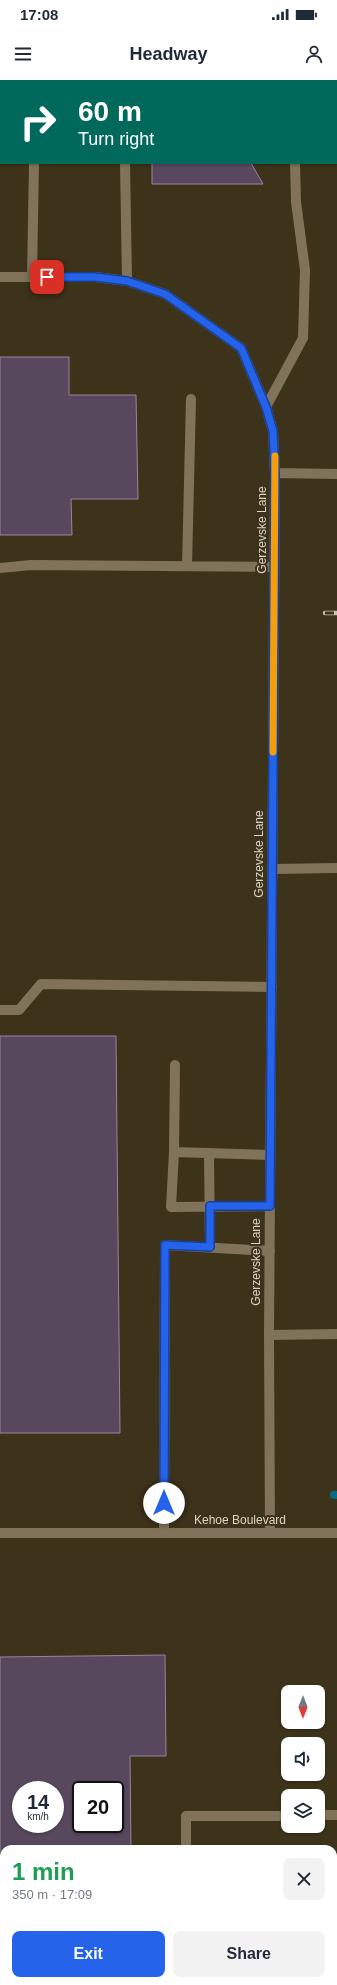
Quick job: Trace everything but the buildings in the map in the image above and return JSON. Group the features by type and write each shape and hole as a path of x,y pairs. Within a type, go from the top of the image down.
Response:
{"street":[{"path":"32,277 34,164"},
{"path":"125,164 127,281"},
{"path":"266,407 303,338 306,270 296,202 295,164"},
{"name":"Gerzevske Lane","path":"0,277 95,277 127,281 165,294 241,348 266,407 273,431 275,473 269,1335 270,1533"},
{"path":"187,566 191,399"},
{"path":"275,473 337,474"},
{"path":"0,568 31,565 274,567"},
{"path":"272,869 337,868"},
{"path":"0,1010 19,1010 41,984 272,987"},
{"path":"175,1066 174,1152 171,1207 270,1206"},
{"path":"174,1152 270,1156"},
{"path":"209,1153 210,1247"},
{"path":"164,1533 165,1245 270,1251"},
{"path":"269,1335 337,1334"},
{"name":"Kehoe Boulevard","path":"0,1533 337,1533"},
{"path":"325,1815 337,1815"},
{"path":"186,1845 186,1816 281,1816"}],"railway":[{"path":"325,613 337,613"}],"slow traffic":[{"path":"273,752 275,456"}],"route":[{"path":"47,277 95,277 127,281 165,294 241,348 266,407 273,431 275,473 270,1206 210,1206 210,1247 165,1245 164,1503"}]}
